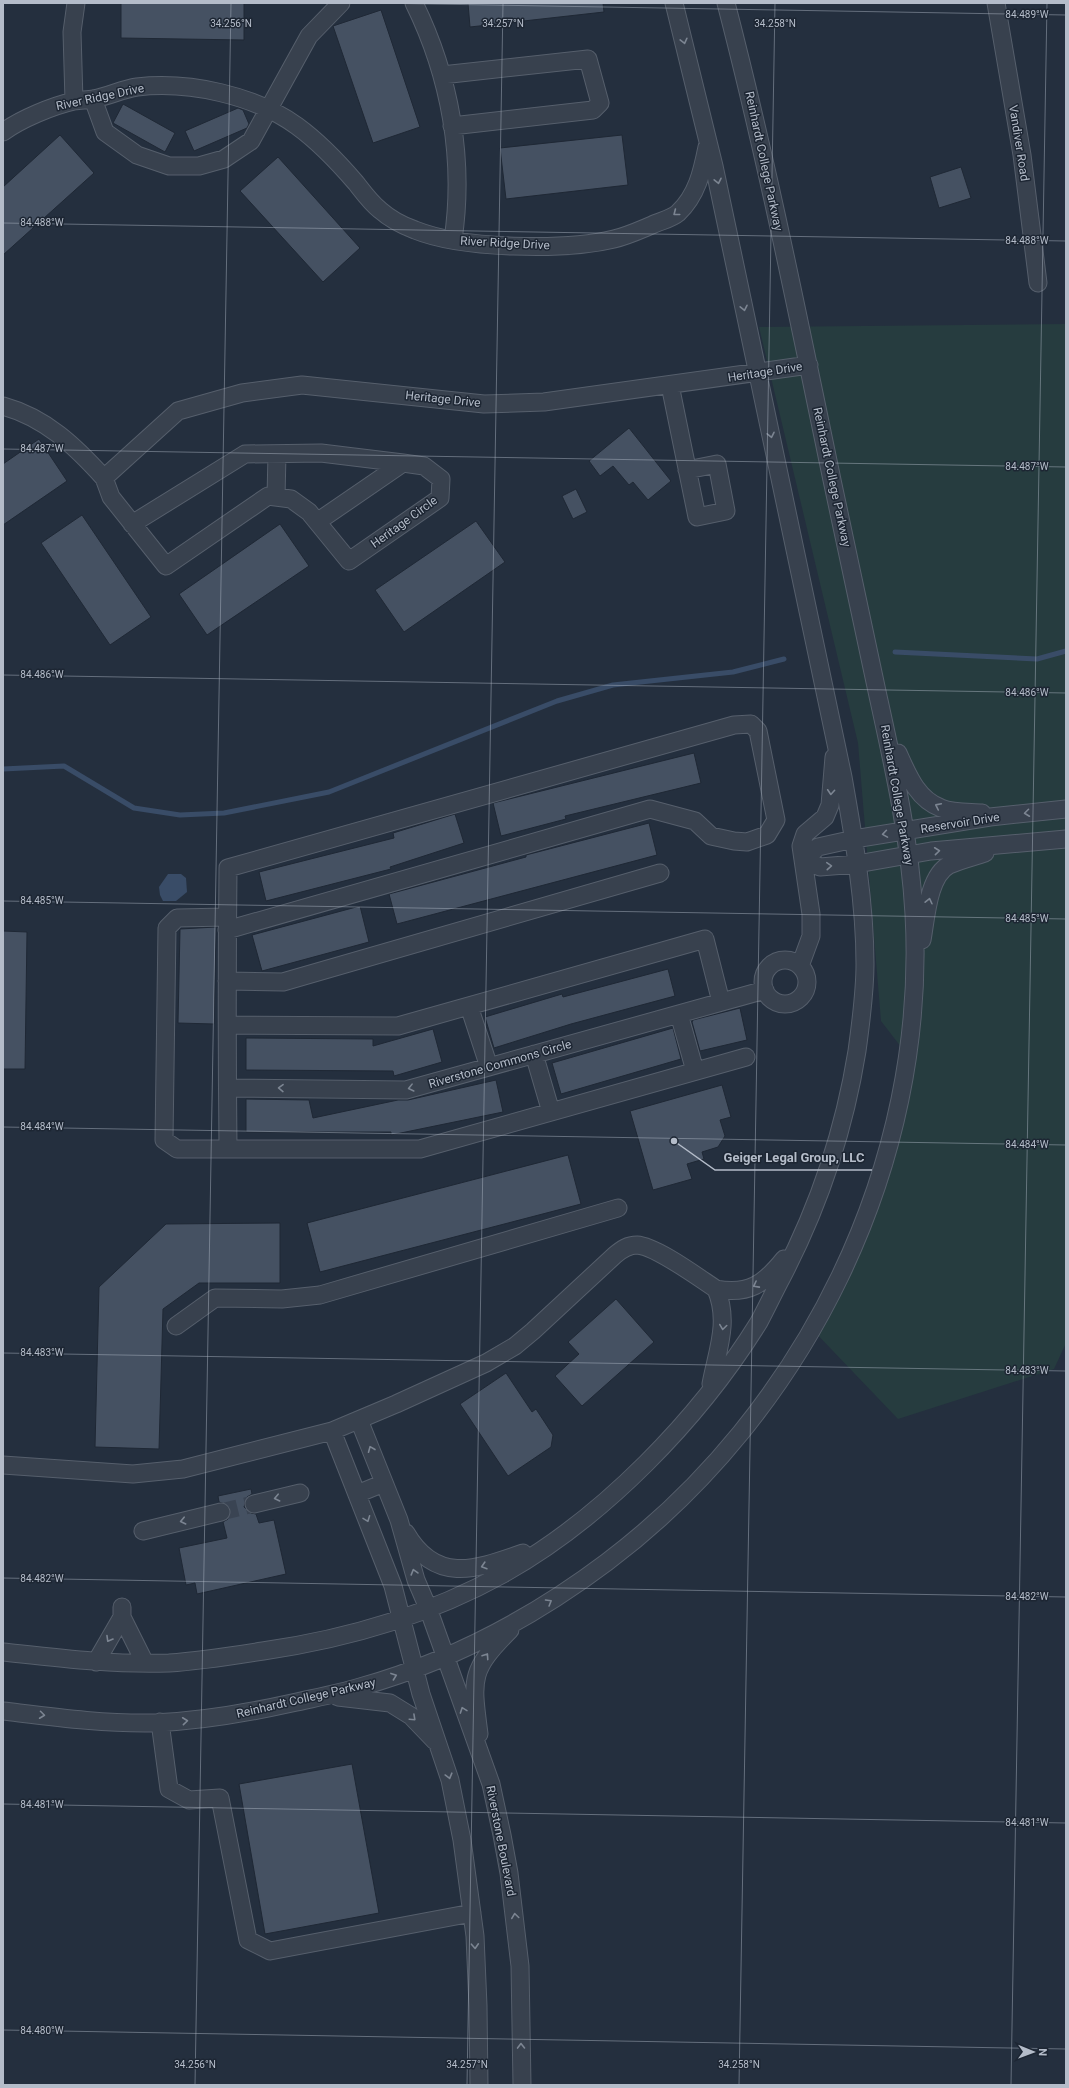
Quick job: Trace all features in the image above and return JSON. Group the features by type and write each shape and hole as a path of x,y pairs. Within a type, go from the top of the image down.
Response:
{"street":[{"path":"74,101 72,32 76,3"},
{"path":"414,3 437,56 452,126 457,159 457,215 453,240"},
{"path":"3,1652 96,1662 145,1663 204,1660 307,1644 403,1618 504,1573 590,1514 657,1451 709,1392 759,1321 802,1238 822,1192 845,1112 862,1013 865,965 863,914 854,839 835,739 758,373 708,141 674,3"},
{"name":"Reinhardt College Parkway","path":"3,1711 86,1720 160,1722 242,1714 359,1688 445,1657 468,1647 550,1602 594,1572 642,1534 707,1472 743,1431 799,1352 843,1271 866,1216 876,1187 893,1128 904,1069 912,1009 914,920 909,855 906,831 882,712 809,365 744,72 726,3"},
{"name":"Vandiver Road","path":"996,3 1022,155 1038,283"},
{"path":"93,99 105,132 137,155 169,166 199,166 224,159 251,140 269,109 291,65 309,36 339,4"},
{"path":"442,75 588,58 600,103 593,110 452,126"},
{"name":"River Ridge Drive","path":"4,130 47,109 74,101 93,99 136,88 180,85 227,94 269,109 297,126 334,158 380,211 414,230 434,237 483,244 567,246 614,239 676,215 688,201 702,173 708,141"},
{"name":"Heritage Drive","path":"104,478 178,411 242,393 302,385 484,404 544,402 809,365"},
{"path":"670,385 687,470"},
{"path":"3,406 30,416 48,426 76,448 104,478 111,497 166,566 268,496 276,497 277,454"},
{"name":"Heritage Circle","path":"132,524 245,454 321,453 403,463 424,466 441,479 440,498 349,561 309,512 291,499 276,497"},
{"path":"317,522 403,463"},
{"path":"882,712 908,775 921,796 942,808 1004,816"},
{"path":"228,1148 227,981 227,923 228,868 734,725 751,724 758,731 776,820 773,828 767,835 759,839 747,842 711,836 695,821 650,808 227,923 177,918 167,928 164,1140 177,1149 420,1149 746,1057"},
{"path":"800,966 811,936 811,914 801,846 805,834 825,817 830,805 835,739"},
{"name":"Reservoir Drive","path":"854,839 1004,816 1066,809"},
{"path":"804,860 818,847 854,839"},
{"name":"Reservoir Drive","path":"857,864 909,855 1013,843 1066,840"},
{"path":"912,1009 928,901 935,879 948,866 1013,843"},
{"path":"804,860 820,867 857,864"},
{"path":"227,981 283,982 660,873"},
{"path":"228,1025 398,1026 705,939 721,1002"},
{"path":"782,960 792,961 800,966 806,974 807,984 804,993 798,1000 789,1004 779,1003 770,998 765,990 763,980 766,971 773,963 782,960"},
{"name":"Riverstone Commons Circle","path":"228,1088 406,1090 765,990"},
{"path":"469,1006 489,1067"},
{"path":"679,1014 695,1072"},
{"path":"534,1054 551,1112"},
{"path":"176,1326 215,1298 282,1299 320,1295 618,1208"},
{"path":"3,1465 133,1474 151,1473 183,1469 332,1431 503,1354 533,1331 615,1255 629,1246 637,1245 653,1250 716,1289 739,1291 760,1284 774,1272 802,1238"},
{"path":"709,1392 723,1328 722,1303 716,1289"},
{"path":"359,1420 399,1520 414,1546 428,1560 442,1566 463,1569 480,1567 548,1544"},
{"path":"332,1431 403,1618 421,1694 440,1747 456,1810 475,1936 479,2085"},
{"path":"357,1494 384,1483"},
{"path":"254,1504 300,1493"},
{"path":"142,1530 221,1512"},
{"name":"Riverstone Boulevard","path":"399,1520 416,1580 428,1608 491,1784 509,1873 520,1966 522,2085"},
{"path":"96,1662 122,1612 145,1663"},
{"path":"482,1762 474,1690 479,1666 491,1650 522,1618"},
{"path":"324,1696 390,1702 412,1716 440,1747"},
{"path":"160,1722 169,1789 189,1800 220,1798 248,1940 270,1951 472,1914"}],"green space":[{"path":"1066,324 1066,1343 1054,1369 898,1419 811,1328 880,1181 908,1056 881,1021 858,743 759,327"}],"water":[{"path":"168,874 181,874 186,878 187,892 176,901 163,901 160,895 159,887"}],"building":[{"path":"121,3 244,3 244,40 121,38"},
{"path":"468,3 603,3 604,12 470,27"},
{"path":"381,10 420,127 373,143 333,26"},
{"path":"123,104 175,133 165,152 113,123"},
{"path":"238,108 243,110 249,124 247,128 194,151 185,131"},
{"path":"60,135 94,173 3,255 3,187"},
{"path":"622,135 628,185 506,199 500,148"},
{"path":"278,157 360,248 323,282 240,191"},
{"path":"961,167 971,198 939,208 930,177"},
{"path":"629,428 671,481 648,500 633,482 629,485 613,466 600,476 589,461"},
{"path":"39,439 67,481 3,525 3,464"},
{"path":"576,489 587,512 573,519 562,496"},
{"path":"82,515 151,617 110,645 41,543"},
{"path":"476,521 505,562 404,632 375,590"},
{"path":"280,524 309,566 207,635 179,594"},
{"path":"694,753 701,783 565,816 566,819 501,836 493,803"},
{"path":"455,814 464,843 390,867 391,869 266,901 259,872 394,838 393,833"},
{"path":"649,823 657,855 397,924 389,894 526,857 526,855"},
{"path":"360,906 369,942 262,971 252,935"},
{"path":"216,927 214,1024 178,1023 180,929"},
{"path":"3,931 27,932 25,1069 3,1069"},
{"path":"668,969 675,996 571,1024 494,1048 485,1017 562,994 563,997"},
{"path":"740,1008 747,1040 700,1051 692,1022 693,1020"},
{"path":"673,1028 681,1059 561,1094 552,1063"},
{"path":"433,1029 442,1062 394,1076 393,1071 246,1070 246,1038 373,1039 373,1046"},
{"path":"496,1080 503,1112 391,1135 391,1132 246,1132 246,1099 309,1100 313,1118 398,1100 408,1100"},
{"path":"722,1085 731,1117 720,1120 725,1136 718,1147 702,1152 704,1159 687,1164 692,1179 653,1190 630,1111"},
{"path":"568,1155 581,1204 320,1272 307,1223"},
{"path":"280,1223 280,1283 199,1283 163,1309 159,1449 95,1447 99,1287 166,1224"},
{"path":"616,1299 654,1342 582,1406 555,1376 579,1354 568,1342"},
{"path":"506,1373 532,1412 536,1409 553,1435 551,1447 508,1476 460,1404"},
{"path":"251,1489 252,1494 247,1497 244,1507 251,1513 256,1514 259,1523 274,1520 286,1574 197,1594 195,1583 186,1585 179,1548 227,1538 223,1522 228,1519 231,1510 228,1505 219,1502 218,1496"},
{"path":"352,1764 379,1913 265,1934 239,1784"}],"waterway":[{"path":"895,652 1037,659 1066,651"},
{"path":"3,769 64,766 134,808 180,815 224,813 329,792 557,701 613,685 733,672 784,659"}],"tunnel":[{"path":"221,1512 254,1504"}],"place":[{"name":"Geiger Legal Group, LLC","path":"674,1141"}]}
